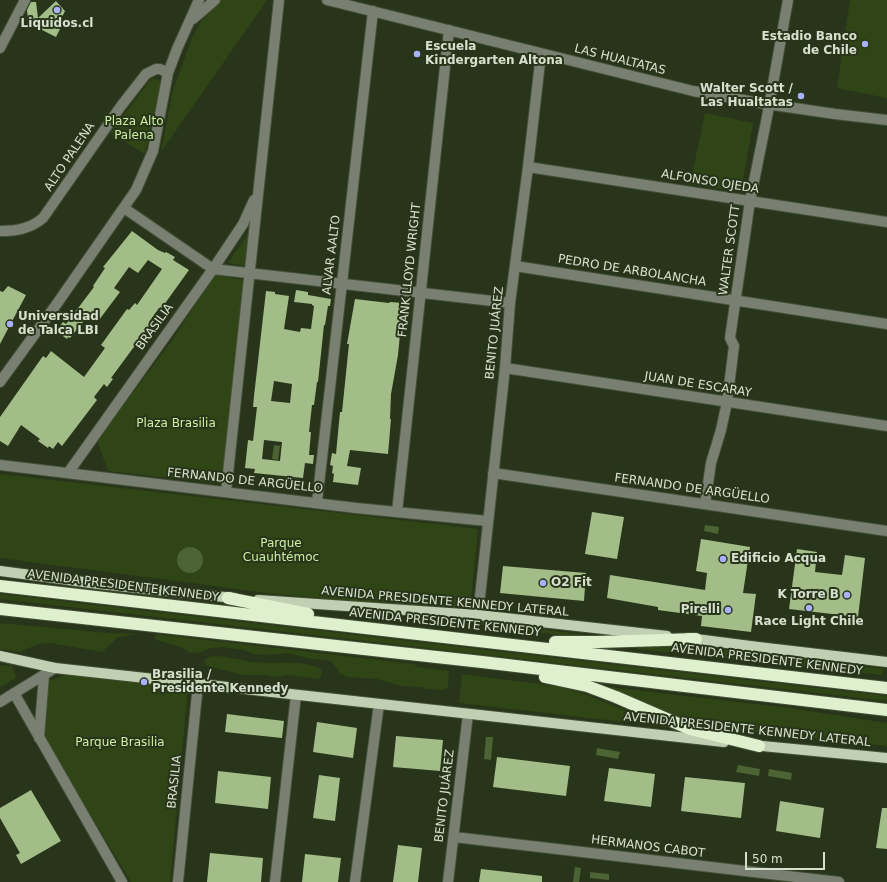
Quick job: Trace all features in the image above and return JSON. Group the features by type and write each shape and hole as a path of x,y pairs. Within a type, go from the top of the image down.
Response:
{"highway":[{"name":"AVENIDA PRESIDENTE KENNEDY","path":"0,586 499,642 887,688"},
{"path":"228,598 384,630"},
{"path":"0,610 23,611 482,662 887,710"},
{"path":"499,642 597,642 696,639"},
{"path":"482,662 587,686 690,729 759,746"}],"main road":[{"name":"AVENIDA PRESIDENTE KENNEDY LATERAL","path":"0,571 228,598 478,615 887,662"},
{"name":"AVENIDA PRESIDENTE KENNEDY LATERAL","path":"0,656 55,668 759,746 887,758"}],"street":[{"path":"0,48 25,0"},
{"path":"0,382 136,190 152,151 168,73 200,0"},
{"path":"188,25 197,15 215,0"},
{"name":"BRASILIA","path":"226,492 279,0"},
{"name":"LAS HUALTATAS","path":"327,0 344,2 373,11 541,54 693,91 769,105 887,120"},
{"name":"WALTER SCOTT","path":"705,504 711,463 721,430 726,402 734,346 730,338 750,201 788,0"},
{"name":"ALVAR AALTO","path":"317,502 373,11"},
{"name":"FRANK LLOYD WRIGHT","path":"397,512 449,30"},
{"name":"BENITO JUÁREZ","path":"478,615 487,521 505,368 510,303 541,54"},
{"name":"ALTO PALENA","path":"0,231 27,228 43,218 120,106 146,74 156,69 160,69 168,73"},
{"name":"ALFONSO OJEDA","path":"528,167 887,222"},
{"name":"BRASILIA","path":"68,473 77,458 213,269 243,224 258,193"},
{"path":"124,208 213,269 510,303"},
{"name":"PEDRO DE ARBOLANCHA","path":"515,266 887,324"},
{"name":"JUAN DE ESCARAY","path":"505,368 887,426"},
{"name":"FERNANDO DE ARGÜELLO","path":"0,465 397,512 487,521"},
{"name":"FERNANDO DE ARGÜELLO","path":"493,473 887,531"},
{"path":"0,702 55,668"},
{"path":"39,738 44,675"},
{"name":"BRASILIA","path":"178,882 198,684"},
{"path":"14,693 122,882"},
{"path":"275,882 296,695"},
{"path":"355,882 379,704"},
{"name":"BENITO JUÁREZ","path":"448,882 468,714"},
{"name":"HERMANOS CABOT","path":"454,837 839,882"}],"green space":[{"path":"213,0 267,0 161,152 173,90 192,38"},
{"name":"Estadio Banco de Chile","path":"850,0 887,0 887,98 837,88"},
{"name":"Plaza Alto Palena","path":"152,78 161,81 145,154 110,133"},
{"path":"705,113 753,123 741,192 690,184"},
{"path":"250,231 248,266 228,263"},
{"name":"Plaza Brasilia","path":"215,275 244,280 223,484 108,471 97,440 171,342"},
{"name":"Parque Cuauhtémoc","path":"0,474 478,529 470,611 275,594 0,558"},
{"path":"0,594 887,696 887,701 0,599"},
{"path":"472,620 616,639 575,637 472,624"},
{"path":"0,623 108,633 137,634 118,637 102,652 50,643 38,644 20,652 0,649"},
{"path":"154,634 414,664 417,667 449,671 448,687 443,690 426,689 422,687 401,686 377,679 348,677 340,673 333,663 327,660 313,659 288,653 262,655 224,647 210,648 201,652 190,653 181,647 156,640"},
{"path":"653,643 685,645 883,669 882,675 636,648"},
{"path":"215,656 264,663 305,664 321,669 322,674 319,679 287,675 276,677 266,675 243,675 205,665 204,661 208,657"},
{"path":"0,665 12,666 16,678 0,687"},
{"name":"Parque Brasilia","path":"68,674 188,688 170,882 131,882 47,742 45,733 48,681"},
{"path":"462,674 560,687 584,694 667,727 459,703"},
{"path":"600,686 790,708 887,723 887,746 757,732 738,733 718,730 677,719"}],"shaded area":[{"path":"274,445 280,446 278,460 272,459"},
{"path":"705,525 719,527 718,534 704,531"},
{"path":"190,547 199,551 203,560 199,569 190,573 181,569 177,560 181,551"},
{"path":"486,737 493,737 491,760 484,759"},
{"path":"597,748 620,752 618,759 596,755"},
{"path":"738,765 760,769 759,776 736,772"},
{"path":"769,769 792,773 791,780 768,776"},
{"path":"575,867 581,868 579,882 573,882"},
{"path":"590,872 609,874 609,880 590,878"}],"building":[{"path":"56,1 65,11 62,17 64,21 56,37 38,28 42,19 28,20 27,10 31,2 36,2 38,18"},
{"path":"132,231 158,250 175,257 173,260 189,270 161,309 159,308 149,322 151,323 111,378 113,379 107,387 104,384 94,397 97,400 62,446 58,442 53,449 49,446 48,448 38,441 40,439 21,425 8,446 0,441 0,417 43,356 46,358 51,351 84,377 105,348 101,345 127,309 129,310 135,303 137,305 162,269 148,260 138,273 129,267 114,288 120,292 99,320 90,313 70,338 68,337 67,339 56,331 63,322 66,324 94,287 93,286 105,268 103,267"},
{"path":"8,286 26,295 0,344 0,291 3,292"},
{"path":"296,290 308,292 308,295 331,299 324,325 318,382 314,405 312,405 309,432 311,432 309,455 314,455 313,464 305,463 303,478 254,473 255,469 245,468 248,440 253,441 257,407 253,407 266,291 289,296 284,329 300,332 301,328 311,329 314,306 312,304 294,302","holes":["274,381 292,384 290,403 271,401","264,440 282,442 280,461 262,459"]},
{"path":"355,299 403,303 398,355 391,394 391,419 388,454 350,450 347,466 361,468 358,485 333,482 333,466 330,465 332,453 336,454 349,344 347,344"},
{"path":"592,512 624,517 617,559 585,554"},
{"path":"701,539 750,547 743,593 756,594 751,632 701,626 702,616 658,610 658,607 607,598 610,575 705,590 707,573 696,571"},
{"path":"797,549 817,552 815,572 842,575 845,555 865,558 858,617 789,609"},
{"name":"O2 Fit","path":"503,566 586,573 584,601 500,593"},
{"path":"227,714 284,721 282,738 225,732"},
{"path":"317,722 357,728 353,758 313,752"},
{"path":"396,736 443,740 440,771 393,767"},
{"path":"497,757 570,766 566,796 493,787"},
{"path":"609,768 655,774 651,807 604,801"},
{"path":"218,771 271,777 268,809 215,803"},
{"path":"319,775 340,778 335,821 313,818"},
{"path":"685,777 745,783 741,818 681,811"},
{"path":"31,790 61,841 21,864 16,855 20,853 0,818 0,808"},
{"path":"780,801 824,808 820,838 776,831"},
{"path":"882,808 887,808 887,849 876,848"},
{"path":"398,845 422,848 418,882 393,882"},
{"path":"210,853 263,858 261,882 207,882"},
{"path":"305,854 341,858 338,882 302,882"},
{"path":"481,869 542,876 542,882 479,882"}],"place":[{"name":"Liquidos.cl","path":"57,10"},
{"name":"Estadio Banco de Chile","path":"865,44"},
{"name":"Escuela Kindergarten Altona","path":"417,54"},
{"name":"Walter Scott / Las Hualtatas","path":"801,96"},
{"name":"Universidad de Talca LBI","path":"10,324"},
{"name":"Edificio Acqua","path":"723,559"},
{"name":"O2 Fit","path":"543,583"},
{"name":"K Torre B","path":"847,595"},
{"name":"Race Light Chile","path":"809,608"},
{"name":"Pirelli","path":"728,610"},
{"name":"Brasilia / Presidente Kennedy","path":"144,682"}]}
